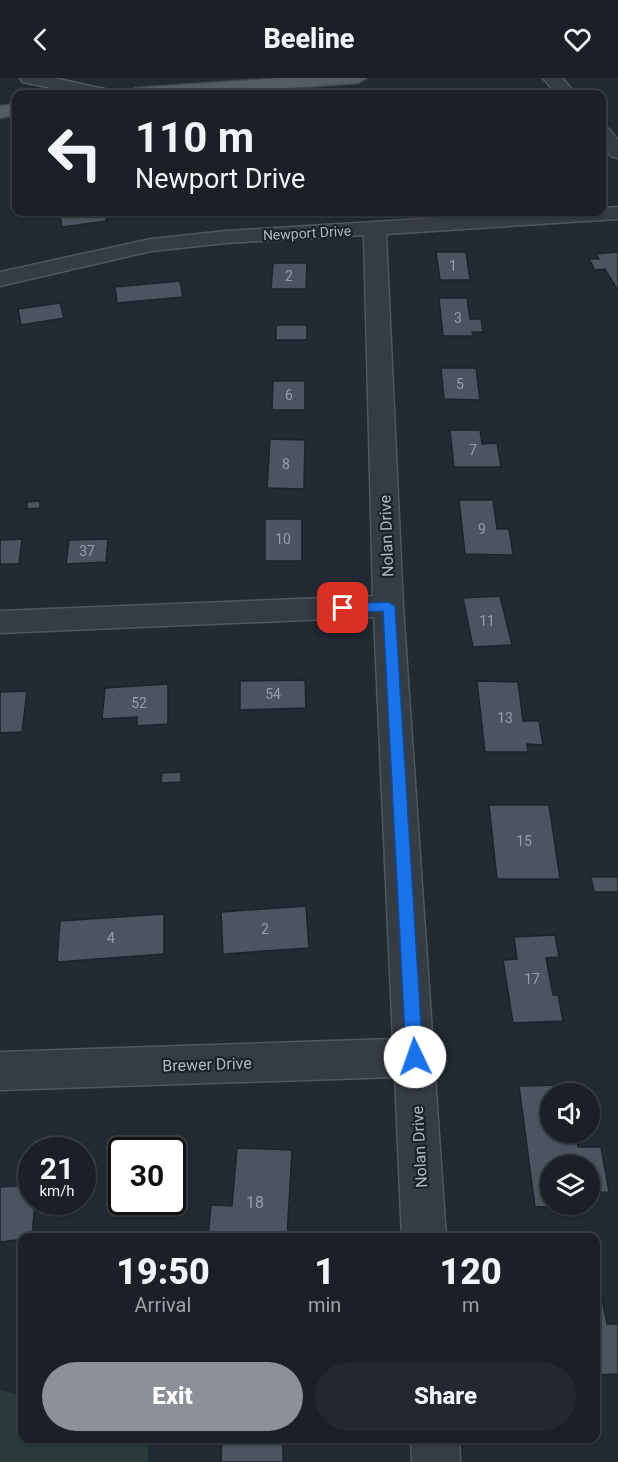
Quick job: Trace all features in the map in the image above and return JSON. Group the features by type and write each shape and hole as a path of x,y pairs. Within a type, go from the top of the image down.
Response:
{"main road":[{"path":"191,90 358,78"}],"street":[{"path":"29,78 85,90"},
{"path":"552,78 563,90"},
{"path":"606,138 618,152"},
{"name":"Newport Drive","path":"0,279 151,245 226,237 375,230 575,216"},
{"name":"Nolan Drive","path":"375,230 388,606 424,1233"},
{"path":"0,622 388,606"},
{"name":"Brewer Drive","path":"0,1071 415,1057"},
{"path":"435,1443 436,1462"}],"shaded area":[{"path":"0,1390 18,1394 18,1443 149,1443 148,1462 0,1462"}],"building":[{"path":"60,216 105,216 107,221 62,227"},
{"path":"436,252 466,252 470,280 440,280"},
{"path":"618,252 617,289 605,269 595,270 589,259 599,259 596,254"},
{"path":"273,263 307,263 306,289 271,289"},
{"path":"180,281 183,297 117,303 115,287"},
{"path":"439,298 467,298 470,319 481,319 483,332 472,332 473,336 443,336"},
{"path":"60,303 64,318 21,325 18,309"},
{"path":"276,325 307,325 307,340 276,340"},
{"path":"441,368 476,368 480,400 444,399"},
{"path":"273,381 305,381 305,410 272,410"},
{"path":"450,430 480,430 482,444 497,443 501,467 454,467"},
{"path":"270,439 305,440 304,489 267,488"},
{"path":"459,500 493,500 497,529 509,529 513,555 465,554"},
{"path":"40,501 40,508 27,509 27,502"},
{"path":"265,519 302,519 302,561 265,561"},
{"path":"22,539 19,564 0,564 0,540"},
{"path":"108,539 106,562 66,564 69,540"},
{"path":"500,596 512,645 473,647 463,598"},
{"path":"305,680 306,708 240,710 240,681"},
{"path":"477,681 518,682 523,721 539,721 543,745 527,744 528,752 485,752"},
{"path":"168,684 168,724 137,726 137,717 102,719 105,688"},
{"path":"27,691 22,732 0,733 0,692"},
{"path":"181,772 181,782 161,783 162,773"},
{"path":"489,805 549,805 560,879 497,879"},
{"path":"591,877 618,877 618,892 594,892"},
{"path":"306,906 309,948 223,954 221,912"},
{"path":"164,914 164,954 57,962 60,921"},
{"path":"555,935 559,957 546,958 553,995 558,995 563,1021 513,1023 503,960 517,959 514,937"},
{"path":"519,1086 540,1086 540,1143 577,1143 578,1147 601,1147 609,1192 600,1192 600,1155 540,1155 540,1207 535,1207"},
{"path":"237,1148 292,1150 287,1233 208,1233 211,1205 232,1206"},
{"path":"18,1186 18,1215 34,1215 32,1233 18,1233 18,1240 0,1242 0,1187"},
{"path":"600,1287 607,1324 618,1324 618,1374 600,1375"},
{"path":"222,1443 283,1443 283,1462 221,1462"}],"route":[{"path":"343,608 388,606 415,1057"}]}
